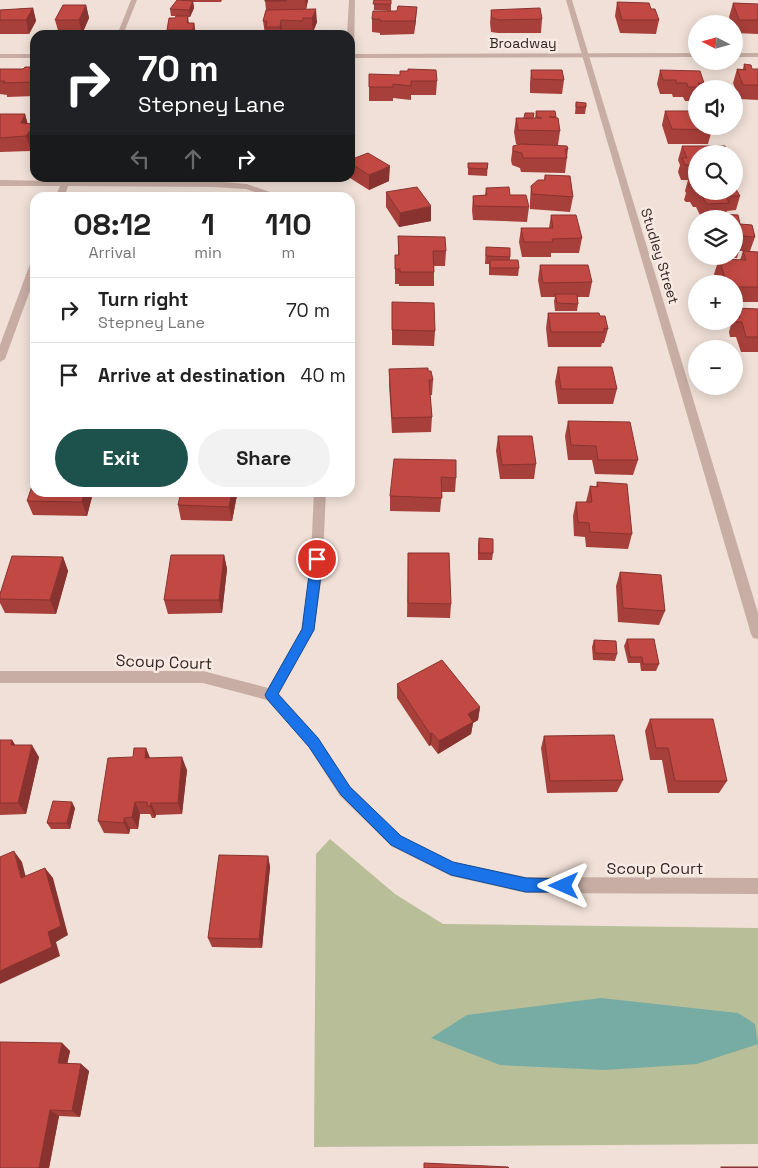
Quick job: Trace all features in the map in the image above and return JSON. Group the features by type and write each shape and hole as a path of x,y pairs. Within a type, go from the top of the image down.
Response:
{"street":[{"path":"122,30 134,0"},
{"path":"351,30 352,0"},
{"name":"Studley Street","path":"569,0 758,634"},
{"path":"743,55 758,55"},
{"path":"0,56 30,56"},
{"name":"Broadway","path":"355,56 688,56"},
{"path":"0,183 30,182"},
{"path":"140,182 214,184 247,187 263,192"},
{"path":"0,359 30,278"},
{"path":"271,695 308,630 316,576 320,497"},
{"name":"Scoup Court","path":"0,677 203,677 271,695 313,742 346,791 396,840 451,869 526,885 758,886"}],"green space":[{"path":"330,839 395,894 443,924 758,928 758,1144 314,1147 316,854"}],"water":[{"path":"601,998 738,1013 755,1024 758,1044 697,1064 605,1070 500,1065 431,1038 467,1015"}],"building":[{"path":"177,0 193,1 189,10 170,9"},
{"path":"286,0 286,1 265,1"},
{"path":"374,0 391,0 391,4 373,4"},
{"path":"617,2 649,3 651,9 655,9 659,20 622,20"},
{"path":"733,3 758,4 758,20 743,20 743,15 737,15"},
{"path":"63,5 86,5 79,20 55,20"},
{"path":"398,6 417,7 415,21 380,21 380,19 372,19 373,11 397,11"},
{"path":"33,8 26,20 0,20 0,10"},
{"path":"540,8 542,19 499,20 492,18 491,10"},
{"path":"316,9 312,18 303,18 303,21 281,20 280,27 266,27 267,21 263,21 266,10"},
{"path":"176,16 188,16 187,23 194,23 193,30 167,30 169,18 175,18"},
{"path":"744,64 751,65 752,69 758,69 758,85 743,85 743,80 741,80 737,70 746,70"},
{"path":"30,67 30,82 3,83 5,81 0,81 0,69 23,69"},
{"path":"408,69 436,70 437,81 411,81 411,86 393,84 393,87 369,87 369,74 400,75 400,71 408,71"},
{"path":"531,70 562,70 564,80 532,79"},
{"path":"660,70 700,71 703,80 688,80 688,87 687,83 676,83 676,80 663,80"},
{"path":"576,102 586,103 586,107 576,107"},
{"path":"536,111 555,111 556,117 549,117 558,118 560,131 518,130 516,118 542,118 537,117"},
{"path":"665,111 688,111 688,129 672,129"},
{"path":"525,113 534,113 533,118 524,118"},
{"path":"0,114 25,114 21,123 30,124 30,131 26,136 0,138"},
{"path":"521,144 567,146 568,149 565,149 567,158 523,158 522,153 513,151 513,146"},
{"path":"682,146 688,146 688,165 685,165 682,158 687,158"},
{"path":"368,153 390,166 369,175 355,166 355,158"},
{"path":"468,163 488,163 487,169 468,168"},
{"path":"545,175 570,176 573,197 532,194 531,186 538,180 545,180"},
{"path":"417,187 431,206 400,213 386,192"},
{"path":"509,187 510,195 526,195 529,207 474,206 473,196 487,195 486,188"},
{"path":"704,200 728,200 729,203 707,204"},
{"path":"551,215 576,215 582,238 552,239 553,242 524,242 521,228 553,228"},
{"path":"743,224 752,225 755,237 743,236"},
{"path":"398,236 445,237 446,251 433,251 434,272 400,272 400,269 395,269 395,255 399,255"},
{"path":"486,247 510,248 510,257 486,256"},
{"path":"743,251 758,252 758,287 743,287 743,275 724,275 721,265 743,265 743,260 746,260"},
{"path":"490,260 518,260 519,268 490,268"},
{"path":"540,265 588,265 592,282 543,283"},
{"path":"555,294 577,294 578,304 557,303"},
{"path":"392,302 434,303 435,331 392,330"},
{"path":"743,308 758,309 758,337 746,337 743,326"},
{"path":"548,313 599,313 600,316 605,316 608,329 604,328 604,332 551,332"},
{"path":"558,367 612,367 617,389 561,389"},
{"path":"428,368 428,371 431,371 433,380 429,380 432,417 392,418 389,369"},
{"path":"568,421 630,422 638,460 598,460 596,446 571,445"},
{"path":"498,436 532,436 536,464 502,465"},
{"path":"394,459 456,460 456,478 441,477 442,498 390,496"},
{"path":"597,482 627,484 632,534 590,532 589,523 578,522 576,502 592,502 590,486 598,487"},
{"path":"30,492 30,497 83,497 82,502 27,501"},
{"path":"180,497 231,497 229,507 178,505"},
{"path":"479,538 493,539 493,553 479,553"},
{"path":"408,553 449,553 451,604 408,603"},
{"path":"171,555 224,555 219,600 164,600"},
{"path":"12,556 63,557 50,600 0,599"},
{"path":"620,572 661,575 665,611 623,608"},
{"path":"627,639 654,639 659,664 643,664 642,657 630,657"},
{"path":"594,640 616,641 617,654 595,653"},
{"path":"442,660 480,707 468,714 473,722 439,741 432,733 430,734 397,684"},
{"path":"650,719 713,719 727,781 675,781 668,748 656,748"},
{"path":"614,735 623,780 550,781 544,736"},
{"path":"0,740 12,740 11,745 32,745 18,803 0,803"},
{"path":"134,748 146,748 145,758 182,757 178,803 151,803 150,806 147,806 147,802 135,802 132,817 124,818 124,823 98,821 108,758 133,757"},
{"path":"53,801 72,802 67,823 47,823"},
{"path":"14,851 21,878 45,868 61,926 48,932 52,947 0,971 0,857"},
{"path":"219,855 268,856 259,939 208,938"},
{"path":"0,1042 62,1043 58,1063 81,1064 72,1111 50,1110 39,1168 0,1168"},
{"path":"424,1163 508,1167 509,1168 424,1168"},
{"path":"758,1167 758,1168 721,1168"}],"route":[{"path":"317,559 308,630 271,695 313,742 346,791 396,840 451,869 526,885 564,886"}]}
